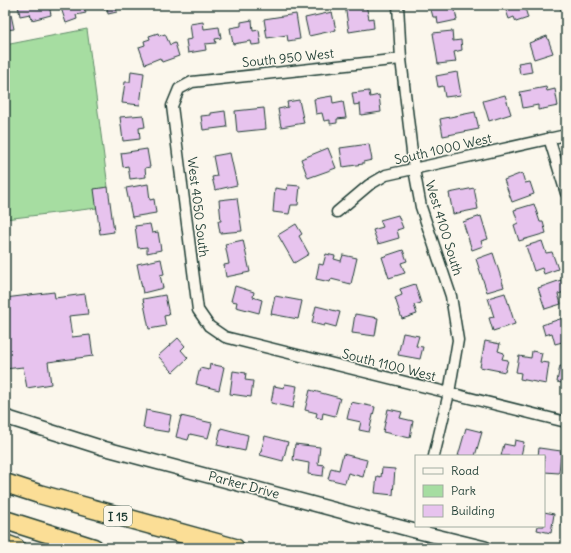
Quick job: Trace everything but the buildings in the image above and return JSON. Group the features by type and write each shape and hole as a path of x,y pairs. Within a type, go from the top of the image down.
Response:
{"highway":[{"name":"I 15","path":"5,483 39,494 234,548"},
{"path":"5,520 94,548"},
{"path":"5,544 16,548"}],"street":[{"name":"West 4100 South","path":"398,5 401,59 414,169 421,207 451,296 458,340 449,393 434,455"},
{"name":"South 950 West","path":"178,89 192,82 401,59"},
{"name":"West 4050 South","path":"178,89 172,106 198,310 209,326"},
{"name":"South 1000 West","path":"337,212 369,185 386,176 566,135"},
{"path":"549,138 566,193"},
{"name":"South 1100 West","path":"209,326 225,337 566,422"},
{"name":"Parker Drive","path":"5,417 103,448 415,528 485,548"}],"green space":[{"path":"87,29 108,187 97,208 5,219 5,45"}]}
